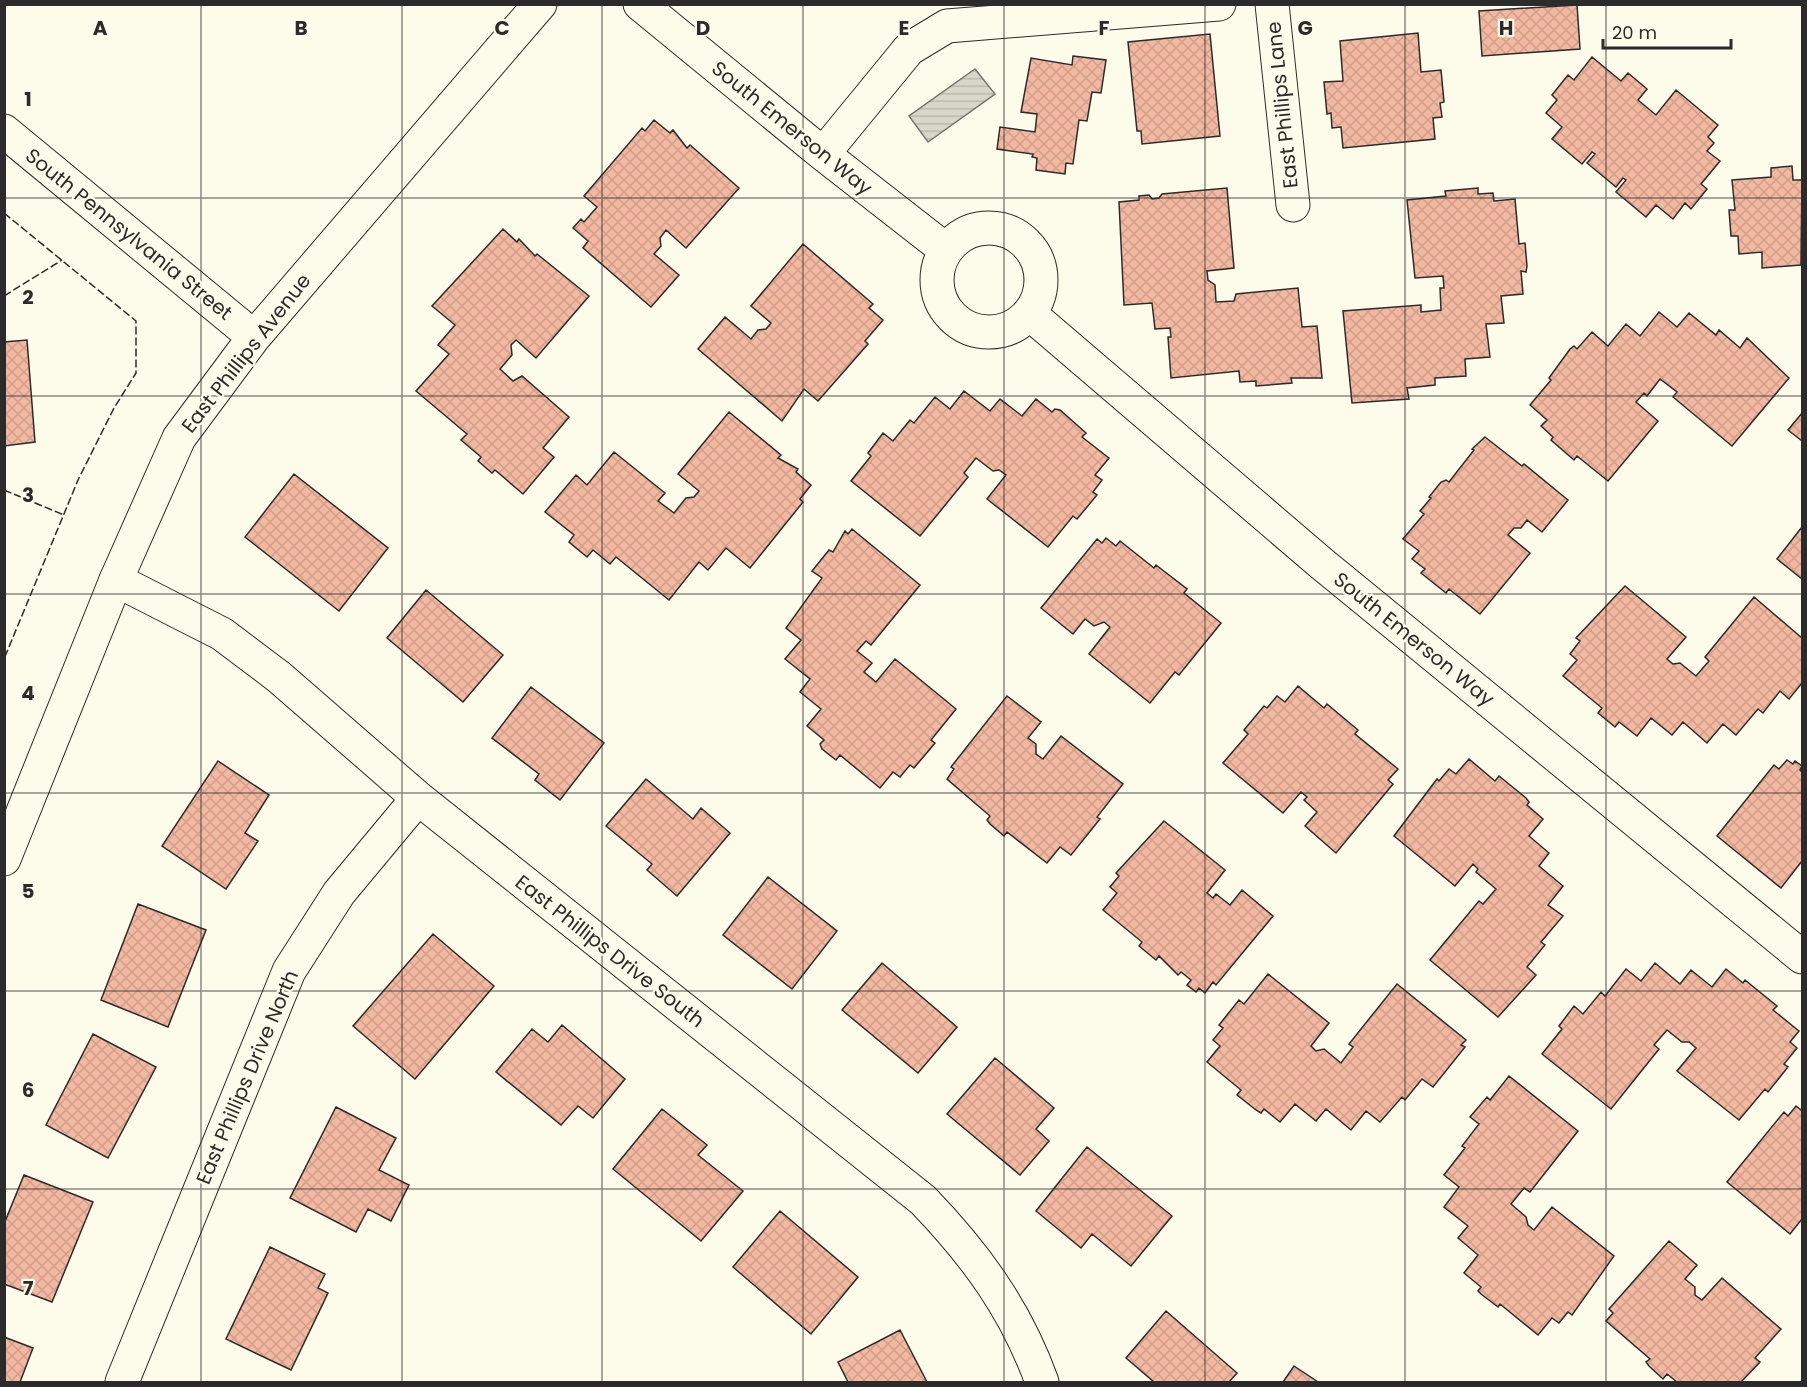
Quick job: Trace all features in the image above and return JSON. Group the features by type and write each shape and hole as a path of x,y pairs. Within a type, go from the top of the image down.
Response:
{"street":[{"name":"East Phillips Avenue","path":"4,859 116,580 178,438 254,337 540,4"},
{"name":"South Emerson Way","path":"640,4 823,154 946,250"},
{"path":"823,154 909,49 947,26 1219,4"},
{"name":"East Phillips Lane","path":"1272,4 1293,205"},
{"name":"South Pennsylvania Street","path":"4,131 254,337"},
{"path":"995,228 1022,238 1038,260 1042,289 1030,314 1008,330 981,333 957,323 940,302 936,275 946,250 967,232 986,229 995,228"},
{"name":"South Emerson Way","path":"1030,314 1321,563 1803,957"},
{"name":"East Phillips Drive South","path":"116,580 222,634 279,677 418,798 923,1200 965,1244 995,1286 1020,1329 1042,1383"},
{"name":"East Phillips Drive North","path":"122,1383 289,971 339,893 418,798"}],"shaded area":[{"path":"975,69 995,94 928,142 909,116"}],"building":[{"path":"1577,5 1580,49 1482,56 1479,11"},
{"path":"1418,33 1421,72 1441,70 1444,102 1440,103 1442,117 1433,118 1435,139 1343,148 1341,127 1332,128 1331,113 1327,114 1324,82 1343,81 1340,41"},
{"path":"1210,34 1220,136 1142,144 1141,131 1137,131 1128,42"},
{"path":"1073,56 1106,60 1101,93 1092,92 1087,121 1079,120 1073,164 1066,163 1065,174 1036,170 1037,158 1032,157 1033,154 997,149 1000,127 1035,132 1037,114 1021,112 1031,58 1072,65"},
{"path":"1592,57 1621,81 1628,73 1647,89 1638,100 1656,115 1676,90 1718,125 1708,137 1714,143 1707,151 1720,161 1701,184 1707,189 1691,209 1685,203 1673,219 1656,205 1646,217 1616,192 1626,180 1623,178 1616,187 1587,163 1595,154 1592,152 1582,164 1552,139 1562,127 1546,113 1557,100 1552,95 1568,75 1574,80"},
{"path":"654,120 670,133 673,130 687,148 690,145 739,188 686,248 666,230 660,238 661,246 654,254 679,275 651,307 583,248 588,241 573,228 581,219 584,222 597,207 584,196 642,128 645,131"},
{"path":"1792,166 1793,180 1802,180 1801,265 1762,268 1762,252 1739,254 1738,236 1731,236 1729,210 1735,210 1732,180 1771,177 1771,168"},
{"path":"1227,188 1234,268 1207,271 1208,280 1215,285 1216,302 1234,301 1236,294 1298,288 1302,327 1317,326 1322,378 1291,378 1292,383 1256,386 1256,381 1240,382 1239,371 1171,378 1168,337 1171,337 1170,328 1155,329 1152,303 1124,305 1119,202 1139,200 1139,196 1149,195 1152,199 1159,198 1162,194"},
{"path":"1478,188 1478,194 1493,193 1494,201 1515,199 1519,244 1525,243 1527,266 1526,272 1521,271 1523,294 1501,296 1504,323 1486,324 1490,357 1465,359 1466,376 1435,378 1435,385 1407,388 1409,399 1352,403 1343,311 1421,305 1421,312 1441,310 1440,288 1444,288 1443,276 1415,278 1407,200 1446,196 1445,191"},
{"path":"503,229 517,242 519,239 535,256 537,254 589,296 536,358 516,340 511,345 512,355 500,369 513,381 522,376 569,417 543,448 554,457 523,494 495,470 492,473 478,461 481,457 461,440 467,434 416,391 449,354 438,345 455,325 432,306"},
{"path":"803,244 873,304 869,308 883,320 865,341 868,344 818,401 804,389 782,421 698,349 725,317 751,339 758,330 766,329 771,323 751,306"},
{"path":"1659,312 1677,327 1689,313 1716,335 1719,330 1740,348 1747,338 1789,378 1732,446 1673,397 1677,392 1660,379 1647,396 1644,393 1636,402 1658,421 1608,481 1577,456 1574,460 1551,440 1553,437 1541,426 1547,420 1530,405 1551,380 1549,378 1570,349 1574,346 1577,349 1592,332 1608,346 1626,324 1640,336"},
{"path":"27,340 35,442 4,446 4,342"},
{"path":"964,391 990,411 1000,399 1022,416 1036,399 1052,412 1055,409 1060,410 1086,433 1082,437 1109,458 1095,475 1102,480 1093,492 1097,495 1077,519 1073,516 1048,547 987,499 1006,475 999,470 993,471 976,458 964,473 968,477 920,536 851,481 871,456 868,453 883,433 893,441 910,420 914,423 935,397 950,409"},
{"path":"729,412 781,455 778,458 798,469 796,472 811,485 800,499 803,502 750,568 726,548 708,570 699,562 669,600 616,557 610,564 593,550 587,557 569,542 574,535 545,512 576,475 587,485 614,452 665,493 658,501 674,513 686,498 694,497 699,491 678,474"},
{"path":"1802,413 1802,441 1788,430"},
{"path":"1485,437 1522,466 1524,464 1568,500 1542,532 1527,520 1521,528 1514,528 1508,535 1530,553 1480,614 1449,589 1446,593 1421,573 1425,569 1412,559 1419,551 1403,539 1424,514 1420,511 1441,482 1446,480 1449,482 1474,450 1472,449"},
{"path":"294,474 388,548 339,611 245,537"},
{"path":"1802,527 1802,579 1777,559"},
{"path":"852,529 920,585 871,645 866,641 857,651 872,663 864,672 876,682 895,659 956,709 931,740 935,743 914,768 910,765 900,777 893,772 880,788 840,755 836,760 822,749 820,744 824,740 807,726 821,709 800,692 810,679 785,659 801,640 786,628 822,578 812,571 829,550 833,552 845,531 848,534"},
{"path":"1106,538 1116,546 1120,541 1154,568 1156,565 1187,589 1184,593 1221,623 1179,675 1175,672 1150,703 1089,654 1110,627 1104,622 1094,626 1085,619 1073,634 1041,608 1097,539 1102,543"},
{"path":"1625,586 1686,637 1667,659 1673,664 1680,663 1696,676 1709,661 1705,657 1754,597 1802,638 1802,683 1789,699 1780,691 1763,713 1758,709 1736,735 1723,724 1707,743 1683,722 1672,735 1651,718 1637,736 1619,722 1615,727 1598,713 1602,708 1563,676 1577,660 1570,654 1580,641 1576,638"},
{"path":"426,590 503,655 463,702 387,638"},
{"path":"1298,686 1324,708 1327,704 1358,730 1355,734 1398,769 1388,780 1393,784 1336,853 1305,826 1317,812 1304,800 1307,797 1301,792 1283,813 1223,763 1248,734 1244,730 1264,706 1267,708 1277,696 1285,702"},
{"path":"531,687 604,743 560,800 535,780 539,774 492,738"},
{"path":"1007,696 1041,722 1028,738 1036,744 1036,754 1043,759 1061,736 1123,784 1097,817 1100,819 1071,855 1060,847 1047,863 1007,832 1004,836 987,820 990,816 947,779 954,769 951,767"},
{"path":"1469,759 1495,781 1499,776 1526,798 1529,802 1527,805 1543,819 1529,836 1549,853 1539,866 1563,886 1548,905 1563,916 1541,942 1545,945 1527,967 1536,975 1498,1017 1430,960 1479,901 1483,904 1496,889 1476,872 1478,869 1473,864 1455,886 1394,836 1437,779 1439,781 1449,769 1456,774"},
{"path":"1787,760 1793,764 1795,761 1802,766 1800,770 1802,772 1802,861 1781,888 1717,836 1774,765 1779,769"},
{"path":"218,761 269,795 245,833 258,841 226,889 162,846"},
{"path":"646,779 693,819 701,808 730,833 677,896 647,870 652,864 606,826"},
{"path":"1164,821 1225,870 1207,893 1213,898 1216,894 1230,905 1242,890 1273,916 1216,985 1213,982 1205,993 1199,988 1196,992 1187,985 1191,980 1181,972 1178,975 1159,956 1156,960 1139,946 1142,942 1103,910 1117,893 1110,887 1119,876 1116,873"},
{"path":"768,877 837,931 792,989 723,935"},
{"path":"138,904 206,930 168,1027 101,1000"},
{"path":"433,934 494,986 415,1079 353,1026"},
{"path":"882,963 957,1027 918,1073 842,1010"},
{"path":"1655,963 1680,984 1691,970 1712,987 1726,969 1743,983 1745,980 1777,1006 1773,1010 1799,1031 1790,1042 1797,1048 1784,1064 1788,1067 1768,1092 1765,1089 1739,1120 1677,1071 1696,1048 1689,1042 1682,1042 1667,1030 1654,1045 1659,1049 1611,1109 1542,1054 1562,1029 1559,1026 1574,1006 1583,1014 1601,992 1605,996 1626,969 1641,981"},
{"path":"1268,974 1329,1023 1311,1046 1316,1051 1324,1049 1341,1063 1353,1047 1349,1044 1397,984 1466,1040 1461,1045 1465,1047 1433,1087 1422,1079 1405,1100 1402,1097 1380,1122 1366,1111 1351,1130 1326,1109 1316,1121 1295,1104 1280,1122 1264,1109 1261,1113 1256,1110 1237,1095 1241,1090 1207,1062 1220,1046 1213,1040 1223,1028 1219,1025 1239,1000 1244,1004"},
{"path":"562,1025 625,1079 593,1118 578,1106 561,1125 496,1072 532,1029 548,1042"},
{"path":"93,1034 156,1067 108,1158 46,1125"},
{"path":"995,1058 1054,1108 1036,1129 1049,1141 1020,1175 947,1114"},
{"path":"1509,1076 1578,1131 1530,1192 1524,1188 1511,1204 1526,1217 1528,1225 1534,1230 1552,1207 1614,1256 1572,1315 1568,1312 1559,1323 1552,1318 1538,1335 1500,1304 1498,1307 1481,1294 1478,1291 1481,1287 1464,1273 1478,1255 1458,1238 1468,1226 1444,1207 1459,1187 1444,1175 1465,1148 1462,1146 1479,1124 1470,1117 1487,1097 1490,1100"},
{"path":"1796,1106 1801,1110 1802,1108 1802,1219 1790,1234 1727,1182 1784,1112 1788,1116"},
{"path":"336,1107 396,1138 379,1170 409,1185 391,1221 368,1209 356,1232 290,1198"},
{"path":"662,1109 707,1145 698,1155 743,1191 701,1241 613,1169"},
{"path":"1087,1147 1172,1216 1131,1266 1092,1234 1081,1248 1036,1211"},
{"path":"24,1175 93,1202 52,1302 4,1284 4,1224"},
{"path":"780,1211 858,1277 811,1334 733,1267"},
{"path":"1669,1241 1697,1265 1685,1279 1695,1287 1695,1295 1702,1300 1722,1278 1781,1329 1755,1358 1760,1362 1741,1382 1677,1382 1667,1374 1663,1379 1646,1362 1650,1359 1606,1321 1613,1313 1609,1309"},
{"path":"270,1247 325,1274 318,1288 328,1293 291,1370 226,1339"},
{"path":"1166,1311 1237,1373 1229,1382 1154,1382 1126,1358"},
{"path":"900,1330 927,1382 848,1382 838,1362"},
{"path":"4,1337 33,1348 20,1382 4,1382"},
{"path":"1294,1366 1318,1382 1283,1382"}],"fence":[{"path":"4,213 136,321 136,373 114,408 78,480 4,659"},
{"path":"4,296 62,260"},
{"path":"4,490 64,515"}]}
